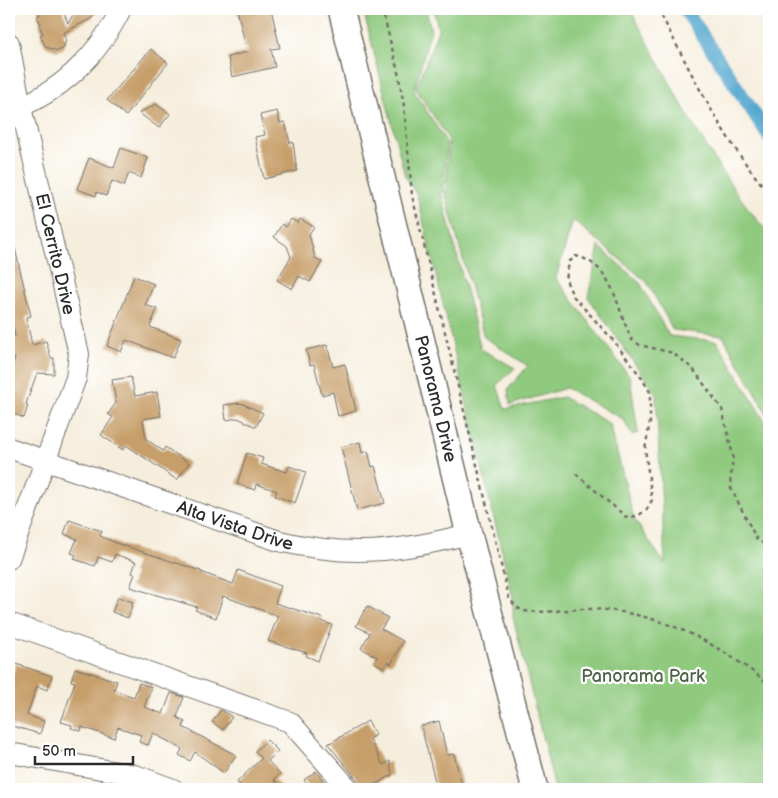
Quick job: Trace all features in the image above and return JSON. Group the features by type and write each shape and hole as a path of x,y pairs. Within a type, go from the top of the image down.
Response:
{"main road":[{"name":"Panorama Drive","path":"340,9 469,534 535,789"}],"street":[{"path":"15,109 56,87 81,66 99,45 121,9"},
{"name":"El Cerrito Drive","path":"9,43 15,109 79,354 76,378 9,559"},
{"name":"Alta Vista Drive","path":"9,448 279,541 309,548 366,552 396,550 469,534"},
{"path":"9,623 290,722 350,789"},
{"path":"9,753 134,775 173,789"}],"path":[{"path":"382,9 398,72 404,106 412,195 509,598 516,608 524,611 605,610 666,623 701,638 732,655 769,684"},
{"path":"658,9 718,120 769,193"},
{"path":"576,474 626,517 638,516 647,509 652,500 645,449 650,422 650,392 613,340 573,296 566,280 569,262 576,256 588,259 607,278 632,340 640,345 673,353 694,369 722,410 733,456 730,486 757,540 769,546"}],"green space":[{"name":"Panorama Park","path":"363,9 426,9 431,30 414,91 447,143 442,196 481,349 515,368 497,385 505,409 563,397 610,424 634,519 665,564 656,394 588,297 599,246 640,283 669,336 717,341 769,428 769,789 555,789 513,617 513,598 417,195 405,176"},
{"path":"434,9 630,9 677,97 711,154 748,209 769,234 769,417 723,336 673,330 647,282 573,220 556,278 630,377 638,433 632,435 623,419 566,388 510,405 508,389 528,366 484,337 445,193 449,140 416,89 438,30"}],"building":[{"path":"37,9 62,9 68,23 77,9 98,9 92,18 63,33 66,40 63,49 57,51 46,47 40,35 43,34 39,25 41,24 37,16 40,15"},
{"path":"237,9 271,9 280,48 271,49 275,67 232,77 228,57 247,52"},
{"path":"151,49 168,63 126,116 107,100"},
{"path":"156,104 170,114 159,128 139,113"},
{"path":"277,111 280,123 285,122 290,143 293,142 297,171 264,179 255,137 265,135 260,115"},
{"path":"121,148 148,158 141,178 129,173 124,186 112,181 106,196 97,192 96,196 77,189 89,158 114,168"},
{"path":"291,219 298,223 300,219 314,227 309,234 315,258 322,262 310,282 299,276 292,289 277,280 291,257 287,246 274,237 282,224 286,227"},
{"path":"13,240 31,316 26,317 32,345 46,341 51,358 54,358 54,374 37,373 26,404 28,405 24,418 9,412 9,375 15,358 9,359 9,337 15,336 9,306 9,241"},
{"path":"134,276 154,284 145,305 157,309 150,327 181,339 173,358 126,340 121,352 107,346"},
{"path":"327,345 333,367 345,364 356,411 338,416 333,392 322,395 314,364 310,365 306,350"},
{"path":"131,377 135,396 157,392 161,416 143,419 146,439 163,451 165,447 189,463 177,480 126,445 123,450 101,435 113,417 108,414 116,403 112,380"},
{"path":"241,403 263,413 256,427 238,418 226,420 224,405"},
{"path":"360,442 362,453 368,451 372,467 375,466 385,503 357,510 341,447"},
{"path":"247,453 263,458 261,464 287,472 289,466 306,472 295,503 275,496 277,491 256,484 255,490 237,484"},
{"path":"69,520 102,531 100,536 119,544 201,571 233,584 238,570 281,586 275,603 322,618 321,621 332,625 318,661 306,656 307,653 268,641 278,616 223,596 216,618 195,610 197,607 130,587 135,574 132,573 136,562 115,554 112,562 98,557 95,566 74,559 76,555 71,553 77,539 64,534"},
{"path":"118,597 133,602 128,618 112,612"},
{"path":"367,606 388,618 381,629 403,641 391,664 387,662 384,668 374,662 377,657 361,648 370,633 356,626"},
{"path":"16,664 52,676 47,690 37,686 27,715 44,721 40,734 9,725 9,684"},
{"path":"75,668 117,681 114,690 134,697 139,683 152,687 144,707 163,714 171,693 184,697 177,717 185,722 183,727 236,755 224,773 195,752 190,761 179,755 182,749 153,733 148,745 139,742 141,735 118,727 114,738 82,727 81,731 71,728 72,725 61,722 75,682 71,681"},
{"path":"221,710 232,717 223,730 212,722"},
{"path":"368,721 376,735 370,739 383,765 390,761 392,775 367,789 361,789 358,781 328,744"},
{"path":"439,721 447,755 454,754 463,789 437,789 421,726"},
{"path":"267,740 278,751 268,761 280,774 274,780 284,789 244,789 237,782 262,758 255,751"},
{"path":"316,771 326,784 320,789 311,789 304,780"}],"waterway":[{"path":"685,9 769,136"}]}
